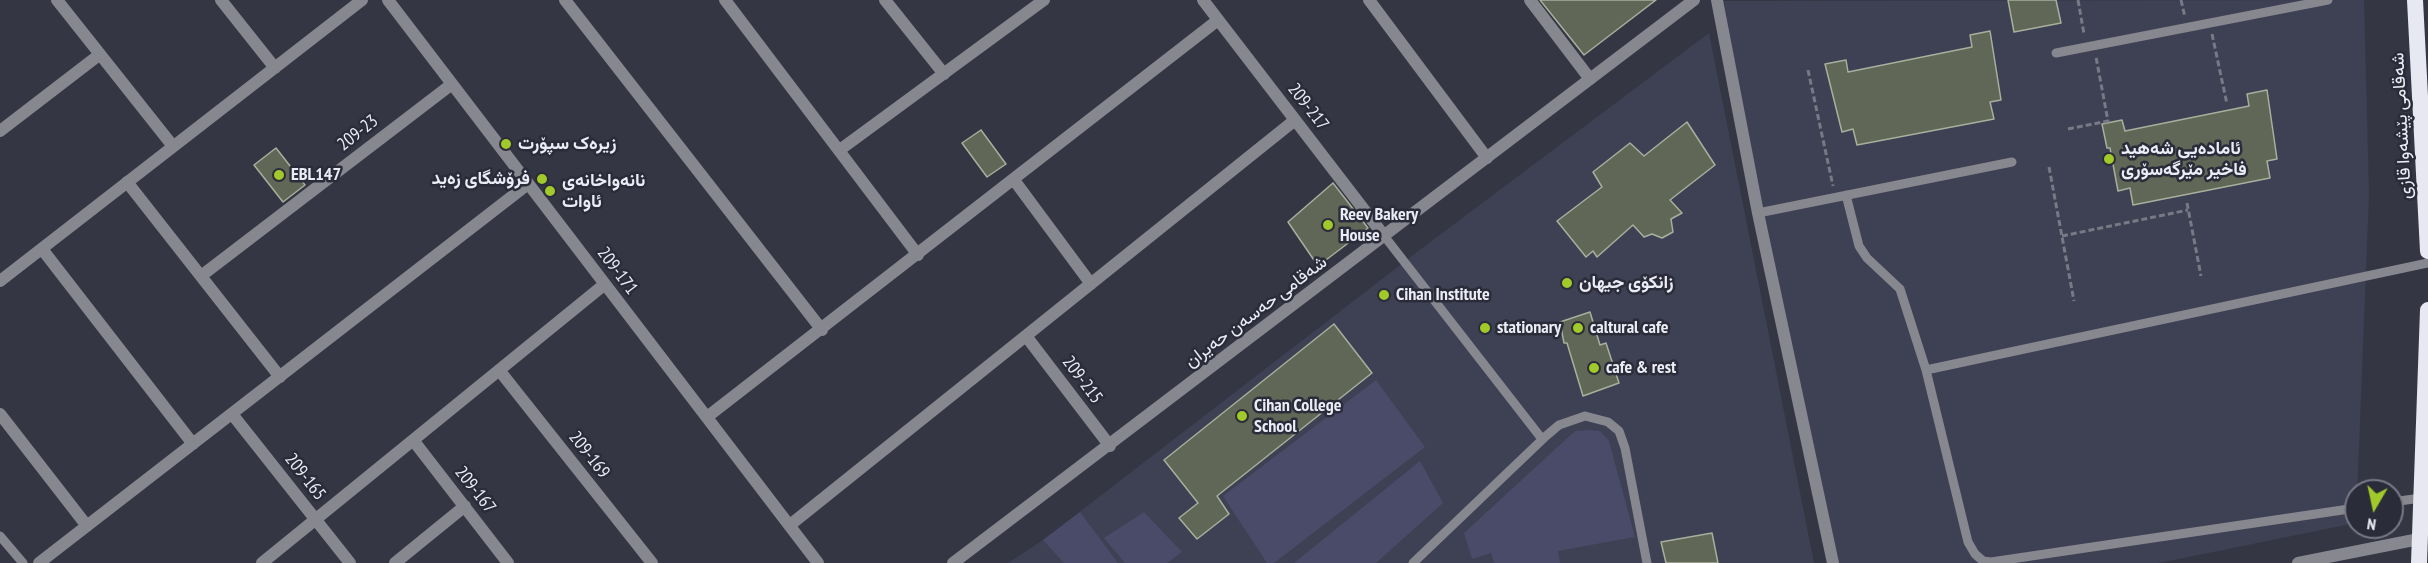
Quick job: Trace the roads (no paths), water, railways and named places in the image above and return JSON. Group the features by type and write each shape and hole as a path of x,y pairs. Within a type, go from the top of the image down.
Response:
{"highway":[{"path":"2415,2 2420,19 2428,26"},
{"name":"شەقامی پێشەوا قازی","path":"2415,2 2428,251"},
{"path":"2420,107 2428,81"},
{"path":"2419,563 2428,310"}],"street":[{"path":"57,0 172,145"},
{"path":"221,0 275,68"},
{"path":"0,281 172,145 362,0"},
{"name":"209-171","path":"388,0 818,563"},
{"path":"566,0 822,330"},
{"path":"725,0 841,149 918,255"},
{"path":"885,0 944,74"},
{"path":"841,149 1044,0"},
{"name":"209-217","path":"1203,0 1384,237"},
{"path":"1369,0 1487,158"},
{"path":"1530,0 1590,80"},
{"name":"شەقامی حەسەن حەیران","path":"953,563 1110,446 1694,0"},
{"path":"1717,0 1758,213 1833,563"},
{"path":"707,417 822,330 1218,20"},
{"path":"0,131 99,54"},
{"name":"209-23","path":"201,276 452,84"},
{"path":"790,525 1295,120"},
{"path":"1014,180 1091,284"},
{"path":"127,182 280,377"},
{"path":"39,563 528,184"},
{"path":"42,249 193,444"},
{"path":"262,563 605,284"},
{"name":"209-215","path":"1026,336 1110,446"},
{"name":"209-169","path":"499,370 651,563"},
{"path":"0,414 87,526"},
{"name":"209-165","path":"232,414 350,563"},
{"name":"209-167","path":"413,440 508,563"},
{"path":"395,563 465,506"},
{"path":"2298,563 2420,539"}],"lane":[{"path":"2056,53 2210,23 2296,3 2328,0"},
{"path":"1758,213 2012,162"},
{"path":"1841,196 1859,246 1867,258 1900,289 1926,370 1968,542 1975,555 1983,561 1991,562 2344,510"},
{"path":"1384,237 1542,439"},
{"path":"1926,370 2428,263"},
{"path":"1413,563 1542,439 1559,425 1585,416 1608,422 1619,431 1625,448 1647,563"},
{"path":"2404,500 2421,498"},
{"path":"0,536 23,563"}],"place":[{"name":"زیرەک سپۆرت","path":"506,144"},
{"name":"ئامادەیی شەهید فاخیر مێرگەسۆری","path":"2109,159"},
{"name":"EBL147","path":"279,175"},
{"name":"فرۆشگای زەید","path":"542,179"},
{"name":"نانەواخانەی ئاوات","path":"550,191"},
{"name":"Reev Bakery House","path":"1328,225"},
{"name":"زانکۆی جیھان","path":"1567,283"},
{"name":"Cihan Institute","path":"1384,295"},
{"name":"stationary","path":"1485,328"},
{"name":"caltural cafe","path":"1578,328"},
{"name":"cafe & rest","path":"1594,368"},
{"name":"Cihan College School","path":"1242,416"}]}
